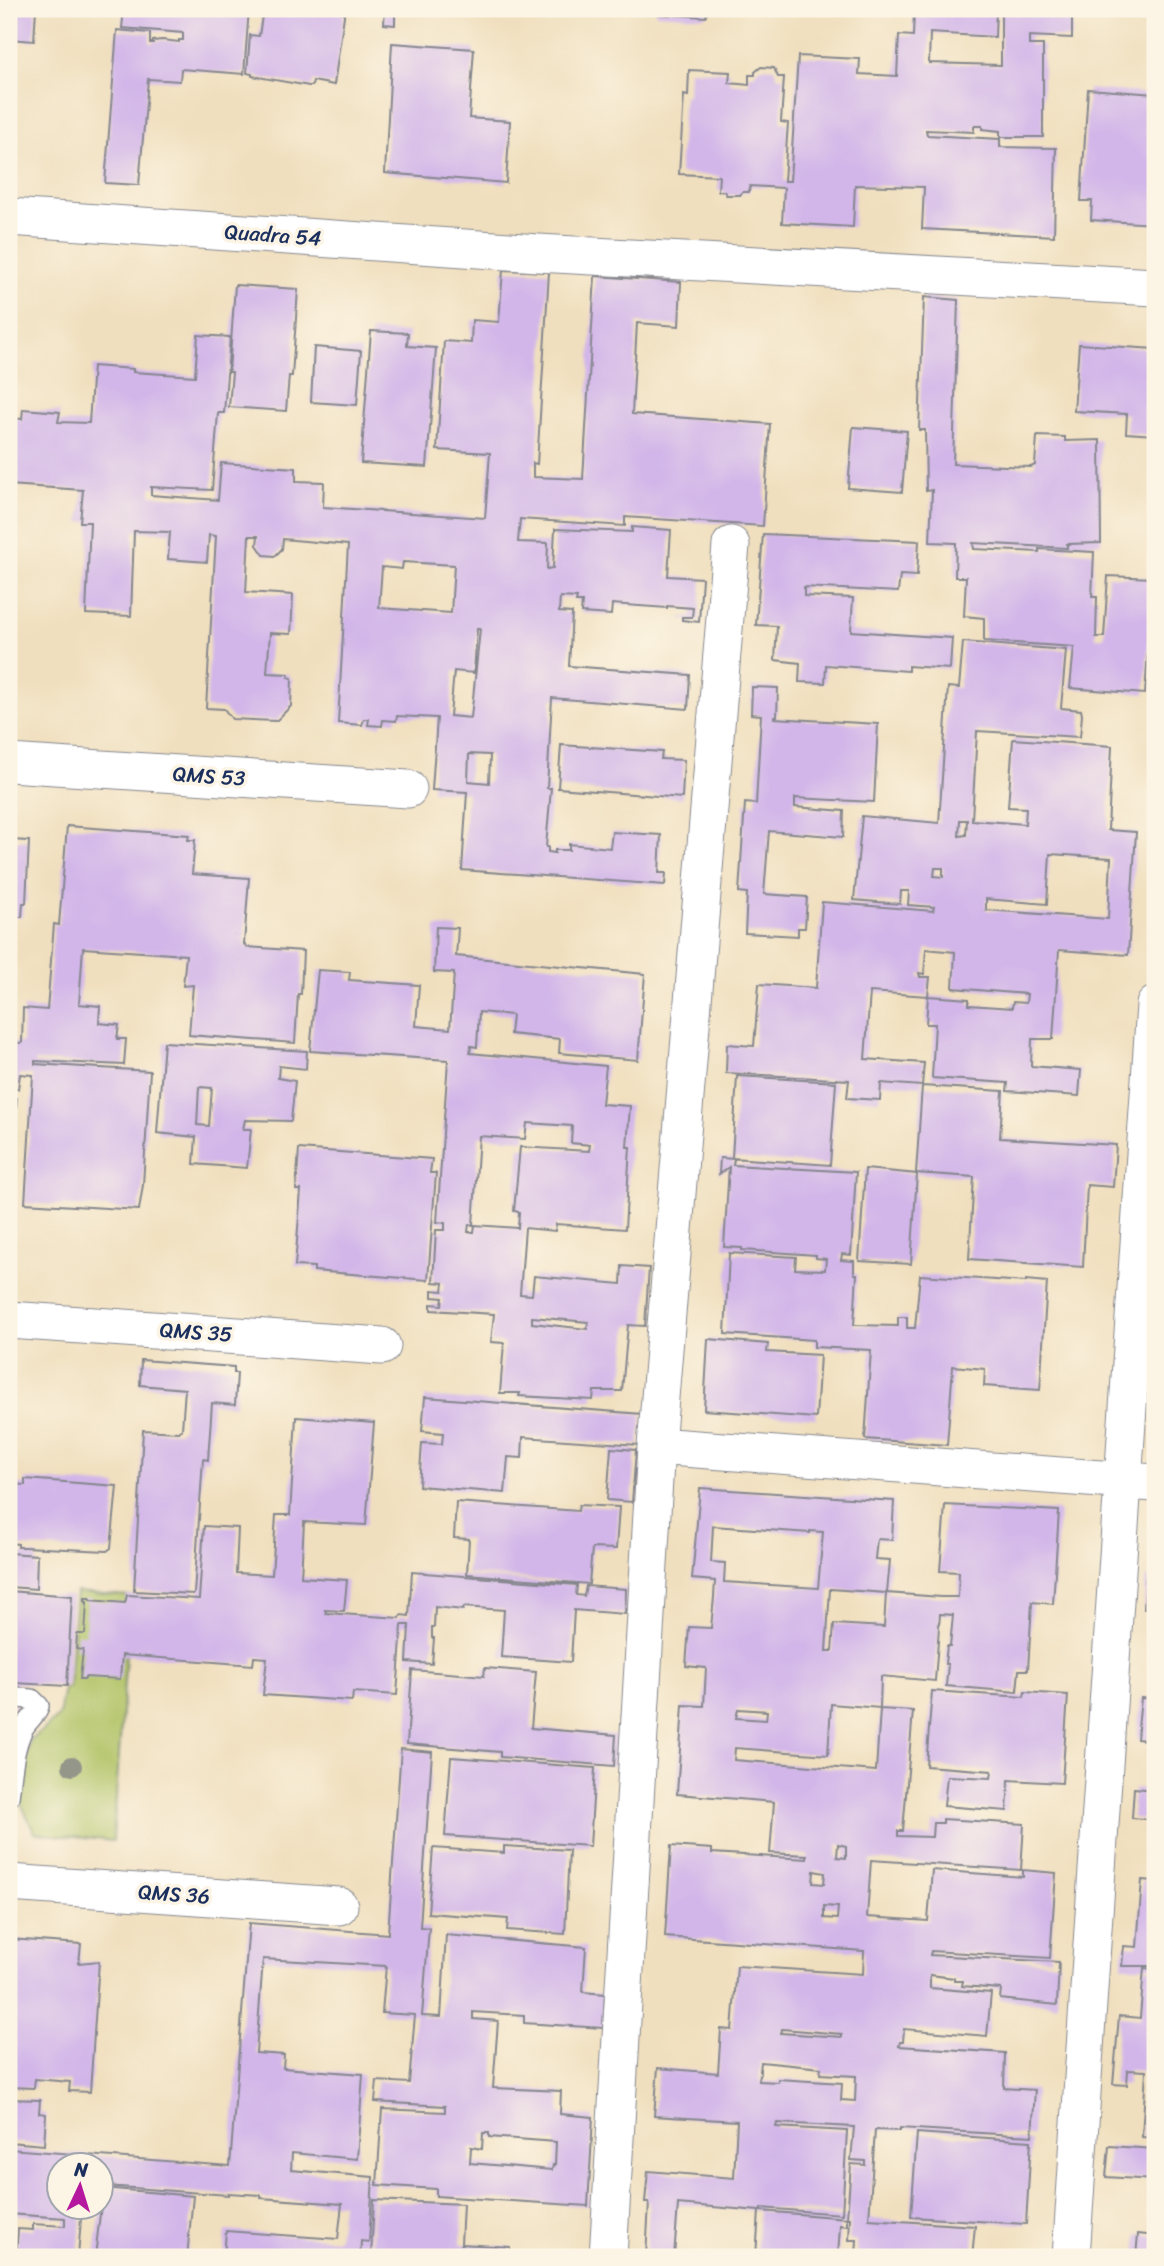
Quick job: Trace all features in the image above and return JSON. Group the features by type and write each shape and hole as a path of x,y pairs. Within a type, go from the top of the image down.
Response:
{"street":[{"name":"Quadra 54","path":"9,217 538,253 1155,287"},
{"path":"608,2257 656,1446 731,545"},
{"name":"QMS 53","path":"9,763 408,789"},
{"path":"1071,2257 1139,1482 1155,1005"},
{"name":"QMS 35","path":"9,1320 382,1346"},
{"path":"656,1446 1139,1482"},
{"name":"QMS 36","path":"9,1883 339,1906"}],"lane":[{"path":"9,1797 15,1755 24,1728 36,1715 39,1706 32,1699 16,1698"}],"green space":[{"path":"76,1592 130,1596 113,1841 35,1833 17,1795 31,1740 59,1716 64,1688 69,1688"}],"building":[{"path":"9,9 36,9 34,41 9,39"},
{"path":"124,9 249,9 244,74 181,69 180,81 148,79 139,185 105,183 117,30 150,33 150,43 162,40 179,42 183,40 183,33 122,28"},
{"path":"263,9 345,9 334,85 313,81 312,86 309,86 247,73 250,35 259,36"},
{"path":"385,9 406,9 406,12 395,11 395,25 384,24"},
{"path":"656,9 707,9 706,17 656,14"},
{"path":"932,9 996,9 995,37 930,33 929,63 1001,65 1001,9 1072,9 1072,38 1029,36 1029,45 1043,45 1043,137 1000,137 1000,131 982,129 982,126 974,126 974,132 926,130 927,135 1000,139 1000,147 1056,148 1054,236 922,229 924,187 855,185 853,227 782,223 784,188 750,186 749,192 726,195 724,191 718,191 719,176 679,174 684,95 688,96 689,70 730,72 729,83 749,85 749,75 755,75 761,67 774,68 778,77 784,77 781,122 788,123 784,181 790,181 798,56 860,59 859,74 897,76 899,35 913,36 914,12 931,14"},
{"path":"392,43 474,49 469,118 510,121 506,183 385,173"},
{"path":"1088,89 1155,94 1155,224 1091,220 1092,201 1081,201"},
{"path":"503,270 549,272 537,464 533,463 533,477 583,479 595,276 681,282 679,326 637,323 632,414 770,424 763,526 625,517 625,526 520,519 518,542 548,543 547,569 553,568 555,529 632,532 632,527 671,530 668,576 702,578 699,622 682,620 682,617 692,617 693,608 612,604 611,615 581,613 582,602 576,602 577,598 560,597 559,612 572,613 569,666 690,675 688,709 552,698 547,788 551,788 546,847 548,852 555,853 555,850 569,850 569,844 610,848 612,832 661,835 659,873 666,873 665,885 462,870 467,792 432,790 437,718 397,716 396,721 383,720 382,726 368,725 369,719 364,719 362,725 338,723 348,545 283,539 282,549 275,556 264,555 257,545 258,536 249,536 246,592 293,595 291,634 270,633 267,673 289,674 288,677 292,678 291,706 276,721 232,719 224,709 206,708 216,536 209,535 207,562 168,559 170,532 134,531 131,616 86,614 90,522 80,522 83,490 9,485 9,418 22,419 23,409 60,412 58,422 89,423 93,366 195,376 198,335 230,337 224,413 218,413 212,490 151,487 151,495 218,500 221,463 296,468 296,481 324,482 323,507 485,518 490,453 437,450 444,341 471,343 472,320 499,322","holes":["403,562 454,565 451,613 379,608 382,567 402,569","477,629 480,629 471,718 450,716 454,671 474,673","469,754 490,755 489,783 468,781"]},
{"path":"235,285 298,289 292,376 289,376 286,411 229,407"},
{"path":"924,297 958,300 953,464 1031,467 1035,465 1037,436 1065,437 1065,441 1100,440 1101,543 1067,544 1067,548 973,543 974,549 1094,552 1092,597 1097,597 1096,637 1104,637 1108,576 1153,578 1145,694 1070,688 1074,647 984,641 984,618 964,616 966,577 955,577 956,543 930,542 932,490 926,491 925,430 919,430"},
{"path":"371,331 408,333 407,346 436,348 427,467 361,463"},
{"path":"1079,344 1155,349 1155,435 1126,433 1127,414 1074,411"},
{"path":"314,347 361,351 357,405 311,402"},
{"path":"853,427 907,431 902,492 848,488"},
{"path":"763,534 919,541 917,576 900,575 898,592 804,587 804,596 853,598 851,631 952,638 950,669 908,666 908,671 826,665 825,683 799,682 800,663 775,660 777,626 756,625"},
{"path":"963,642 1066,650 1061,708 1081,710 1080,737 977,731 972,820 1025,824 1026,808 1008,807 1013,739 1112,746 1108,830 1136,832 1128,955 1059,950 1053,1039 1032,1039 1031,1066 1081,1070 1079,1096 1007,1091 1008,1083 932,1078 935,1024 926,1024 928,996 870,992 865,1059 924,1063 922,1086 881,1083 880,1100 847,1098 849,1080 726,1073 727,1044 754,1046 759,984 816,988 822,902 933,911 934,907 908,905 909,891 901,891 900,904 854,900 862,816 939,823 948,687 959,688","holes":["960,820 967,820 966,835 959,836","1050,854 1111,858 1108,919 986,910 986,899 1047,904","935,868 943,868 943,877 934,876","926,949 955,952 953,988 1027,994 1026,1003 1013,1002 1012,1008 969,1005 969,999 928,996 930,977 920,977 919,973 924,974"]},
{"path":"752,687 778,688 777,716 774,718 878,724 874,802 795,798 795,807 844,811 843,837 769,831 764,894 807,897 805,928 798,928 798,936 745,933 747,893 739,892 745,803 756,804 761,715 751,714"},
{"path":"561,745 662,752 661,759 684,760 682,798 558,788"},
{"path":"67,826 189,835 188,840 195,840 192,874 249,878 244,944 247,947 303,951 295,1043 189,1035 193,985 183,986 186,955 83,948 79,1004 100,1006 99,1023 119,1025 117,1039 126,1039 124,1065 35,1061 35,1064 150,1071 139,1210 25,1203 33,1075 20,1074 18,1089 9,1089 9,1042 22,1043 23,1008 47,1010 54,924 59,925"},
{"path":"9,840 29,841 26,903 23,903 22,917 9,917"},
{"path":"436,927 458,928 456,956 645,974 638,1060 559,1053 560,1039 510,1034 512,1015 479,1012 477,1047 471,1046 470,1053 606,1066 602,1104 630,1106 625,1229 556,1224 555,1231 525,1228 520,1294 532,1295 534,1276 621,1284 622,1266 649,1268 645,1326 628,1325 622,1391 594,1391 593,1400 500,1393 504,1343 491,1342 494,1314 431,1310 431,1304 442,1305 443,1298 432,1297 432,1290 443,1291 444,1283 433,1282 436,1230 445,1230 445,1223 437,1222 448,1060 310,1051 318,970 350,972 349,980 419,985 416,1026 450,1029 454,973 434,972","holes":["527,1123 572,1126 571,1143 590,1145 589,1151 520,1147 514,1211 519,1212 518,1228 475,1225 474,1232 468,1232 469,1224 473,1225 479,1136 525,1139","532,1317 588,1322 587,1329 532,1323"]},
{"path":"164,1042 307,1051 306,1069 279,1066 278,1078 295,1081 291,1121 245,1120 243,1129 251,1129 247,1168 194,1164 196,1137 157,1133","holes":["199,1087 212,1088 209,1126 197,1125"]},
{"path":"737,1076 836,1082 830,1165 732,1158"},
{"path":"922,1086 1003,1091 1000,1138 1116,1145 1113,1187 1087,1185 1083,1267 969,1259 974,1177 916,1173"},
{"path":"9,1097 17,1098 13,1143 9,1142"},
{"path":"299,1149 432,1159 430,1173 436,1173 428,1280 314,1271 314,1267 295,1266 301,1190 296,1190"},
{"path":"720,1158 734,1159 733,1165 856,1172 851,1255 842,1254 841,1260 854,1261 854,1274 857,1274 854,1325 898,1326 898,1317 907,1317 907,1328 915,1328 920,1275 1047,1282 1040,1390 984,1386 985,1369 953,1366 947,1445 865,1439 871,1350 814,1347 814,1340 725,1334 729,1253 796,1257 795,1269 825,1270 826,1259 816,1258 816,1255 724,1247 729,1167 719,1174"},
{"path":"865,1169 917,1174 911,1264 859,1261"},
{"path":"708,1339 768,1344 767,1352 820,1355 816,1418 704,1410"},
{"path":"141,1360 234,1367 234,1373 237,1373 235,1405 212,1403 208,1460 203,1459 194,1594 134,1591 143,1430 178,1432 182,1429 185,1389 140,1385"},
{"path":"425,1397 642,1414 639,1445 523,1437 522,1458 508,1457 505,1493 419,1486 422,1443 442,1444 443,1433 422,1431"},
{"path":"296,1417 374,1423 366,1525 304,1522 301,1577 347,1580 344,1611 325,1610 326,1613 400,1618 401,1615 409,1616 412,1572 577,1585 576,1595 584,1596 586,1586 626,1589 625,1614 574,1610 571,1662 501,1657 504,1610 435,1607 432,1664 407,1662 409,1625 402,1625 397,1695 353,1692 352,1701 263,1695 267,1658 254,1657 253,1665 122,1655 120,1679 80,1679 83,1650 76,1649 77,1634 85,1634 85,1598 125,1603 127,1595 199,1599 204,1526 238,1528 236,1573 272,1575 276,1515 290,1515"},
{"path":"611,1448 636,1450 632,1502 607,1500"},
{"path":"25,1479 117,1486 111,1548 107,1551 18,1547 18,1544 9,1543 9,1484 25,1485"},
{"path":"700,1488 894,1501 892,1540 877,1539 875,1559 890,1560 887,1593 941,1597 958,1597 959,1572 940,1571 945,1505 1059,1511 1053,1604 1032,1602 1028,1670 1019,1670 1017,1692 946,1686 948,1664 945,1664 953,1615 940,1614 935,1681 881,1676 880,1708 831,1704 828,1755 735,1748 734,1760 876,1771 880,1709 913,1711 903,1831 898,1831 898,1836 932,1837 933,1823 943,1823 943,1819 1024,1824 1021,1870 871,1860 867,1917 928,1921 932,1870 1023,1877 1023,1870 1056,1873 1050,1958 931,1951 930,1955 1059,1962 1057,2005 1000,1999 1001,1989 962,1986 963,1981 930,1975 930,1988 991,1993 987,2036 904,2029 903,2042 900,2042 899,2046 1005,2053 1004,2088 1035,2090 1032,2136 900,2128 900,2131 875,2130 869,2219 975,2226 972,2257 856,2257 857,2240 849,2240 850,2218 847,2218 847,2226 840,2225 838,2257 756,2257 759,2211 678,2204 674,2257 646,2257 649,2202 645,2202 648,2171 734,2178 737,2121 654,2116 658,2068 718,2073 721,2029 732,2030 737,1966 863,1974 864,1951 665,1937 671,1846 712,1849 712,1853 807,1859 807,1855 770,1853 774,1802 677,1794 683,1705 704,1706 706,1668 686,1666 689,1627 711,1628 714,1597 715,1581 692,1579","holes":["713,1526 823,1532 818,1588 724,1582 725,1563 711,1562","830,1589 886,1593 884,1627 834,1624 832,1651 826,1651","738,1709 767,1711 766,1720 736,1718","838,1844 846,1846 846,1858 837,1857","814,1871 825,1873 824,1884 813,1883","824,1906 838,1907 837,1919 824,1918","782,2029 842,2034 842,2037 781,2033","761,2062 821,2068 820,2074 856,2076 855,2101 841,2100 842,2083 778,2079 778,2082 759,2081","777,2123 854,2127 851,2160 865,2161 865,2165 851,2164 847,2218 761,2211 761,2208 842,2214 847,2131 776,2127"]},
{"path":"456,1502 578,1511 579,1505 619,1507 616,1549 592,1548 589,1584 467,1574 469,1539 454,1538"},
{"path":"9,1553 37,1555 36,1589 9,1587"},
{"path":"1146,1578 1155,1579 1155,1609 1144,1609"},
{"path":"9,1591 72,1596 67,1686 16,1683 14,1714 9,1714"},
{"path":"485,1668 536,1672 531,1728 616,1735 614,1766 500,1757 500,1752 407,1744 412,1670 484,1676"},
{"path":"932,1691 1024,1697 1025,1692 1068,1695 1062,1783 1009,1780 1007,1811 944,1806 947,1776 991,1778 992,1771 926,1766"},
{"path":"1141,1698 1155,1699 1155,1741 1137,1739"},
{"path":"401,1749 432,1752 420,1927 429,1928 422,2016 441,2017 446,1935 586,1947 583,1992 605,1994 603,2028 524,2023 524,2015 473,2012 473,2019 498,2021 493,2088 561,2091 560,2114 593,2117 588,2206 436,2196 436,2189 377,2185 382,2109 445,2112 445,2106 375,2102 377,2081 409,2083 415,2015 382,2013 386,1966 263,1959 256,2053 284,2055 283,2068 363,2074 357,2159 292,2153 291,2170 373,2177 369,2242 361,2241 360,2257 224,2257 226,2231 338,2239 342,2204 261,2198 261,2195 116,2187 116,2157 230,2166 249,1923 388,1934","holes":["483,2133 489,2133 489,2137 556,2142 555,2166 553,2165 552,2170 470,2163 471,2147 482,2149"]},
{"path":"451,1757 595,1768 590,1846 445,1836"},
{"path":"1134,1788 1155,1790 1155,1820 1132,1818"},
{"path":"504,1846 569,1850 565,1934 507,1930 508,1919 428,1913 433,1848 504,1853"},
{"path":"1142,1880 1155,1881 1155,1966 1122,1966 1124,1946 1137,1947"},
{"path":"9,1939 81,1944 79,1963 99,1961 90,2092 69,2091 70,2082 35,2079 34,2088 9,2087"},
{"path":"1144,1968 1155,1969 1155,2138 1142,2137 1146,2071 1128,2070 1127,2085 1113,2084 1119,2016 1140,2018"},
{"path":"9,2099 40,2100 39,2113 46,2114 44,2145 9,2142"},
{"path":"917,2133 1031,2141 1026,2224 911,2217"},
{"path":"1109,2146 1155,2149 1155,2180 1106,2177"},
{"path":"9,2149 46,2152 46,2217 9,2214"},
{"path":"116,2189 193,2196 187,2257 95,2257 99,2220 116,2220"},
{"path":"374,2200 463,2204 461,2244 510,2247 510,2257 371,2257"},
{"path":"65,2220 81,2220 78,2257 16,2257 18,2229 33,2230 33,2224 65,2226"},
{"path":"1138,2234 1155,2236 1155,2257 1136,2257"}]}
